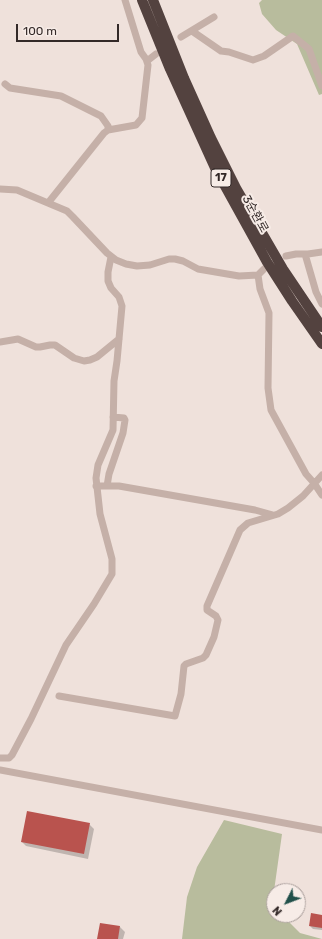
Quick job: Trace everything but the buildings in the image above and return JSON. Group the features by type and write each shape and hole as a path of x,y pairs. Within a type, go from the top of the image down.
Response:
{"highway":[{"name":"3순환로","path":"142,0 170,69 215,168 267,262 322,344"},
{"name":"3순환로","path":"152,0 184,78 211,138 236,188 283,269 322,327"}],"street":[{"path":"48,203 104,133 108,130 131,127 140,122 142,118 148,65 141,52 125,0"},
{"path":"181,37 214,17"},
{"path":"192,31 221,51 229,52 253,60 264,56 293,36 309,48 322,86"},
{"path":"147,61 156,54"},
{"path":"4,84 10,88 50,93 61,96 101,116 108,126 108,130"},
{"path":"0,189 17,190 66,211 73,216 107,253 116,260 126,264 137,266 150,265 169,259 175,259 183,261 198,269 239,276 258,275 264,269"},
{"path":"286,256 322,252"},
{"path":"305,254 316,292 322,304"},
{"path":"0,758 8,758 12,755 66,645 94,604 112,574 112,559 100,514 96,478 98,465 113,430 114,381 120,339 122,302 110,288 108,281 108,272 112,257"},
{"path":"258,275 260,288 269,312 268,388 271,410 306,474 322,495"},
{"path":"0,342 18,339 40,348 55,345 74,358 90,360 97,357 120,339"},
{"path":"107,486 109,474 123,433 125,420 124,418 114,417"},
{"path":"59,696 175,716 181,694 184,666 199,660 206,655 214,637 218,620 216,616 207,610 207,606 242,528 248,523 278,514 294,504 322,475"},
{"path":"96,486 119,486 247,508 273,515"},
{"path":"0,770 322,830"}],"green space":[{"path":"262,0 322,0 322,94 319,95 297,44 276,30 262,14 259,3"},
{"path":"224,820 282,834 275,883 266,883 266,923 290,923 300,933 322,939 182,939 187,897 197,867"}]}
